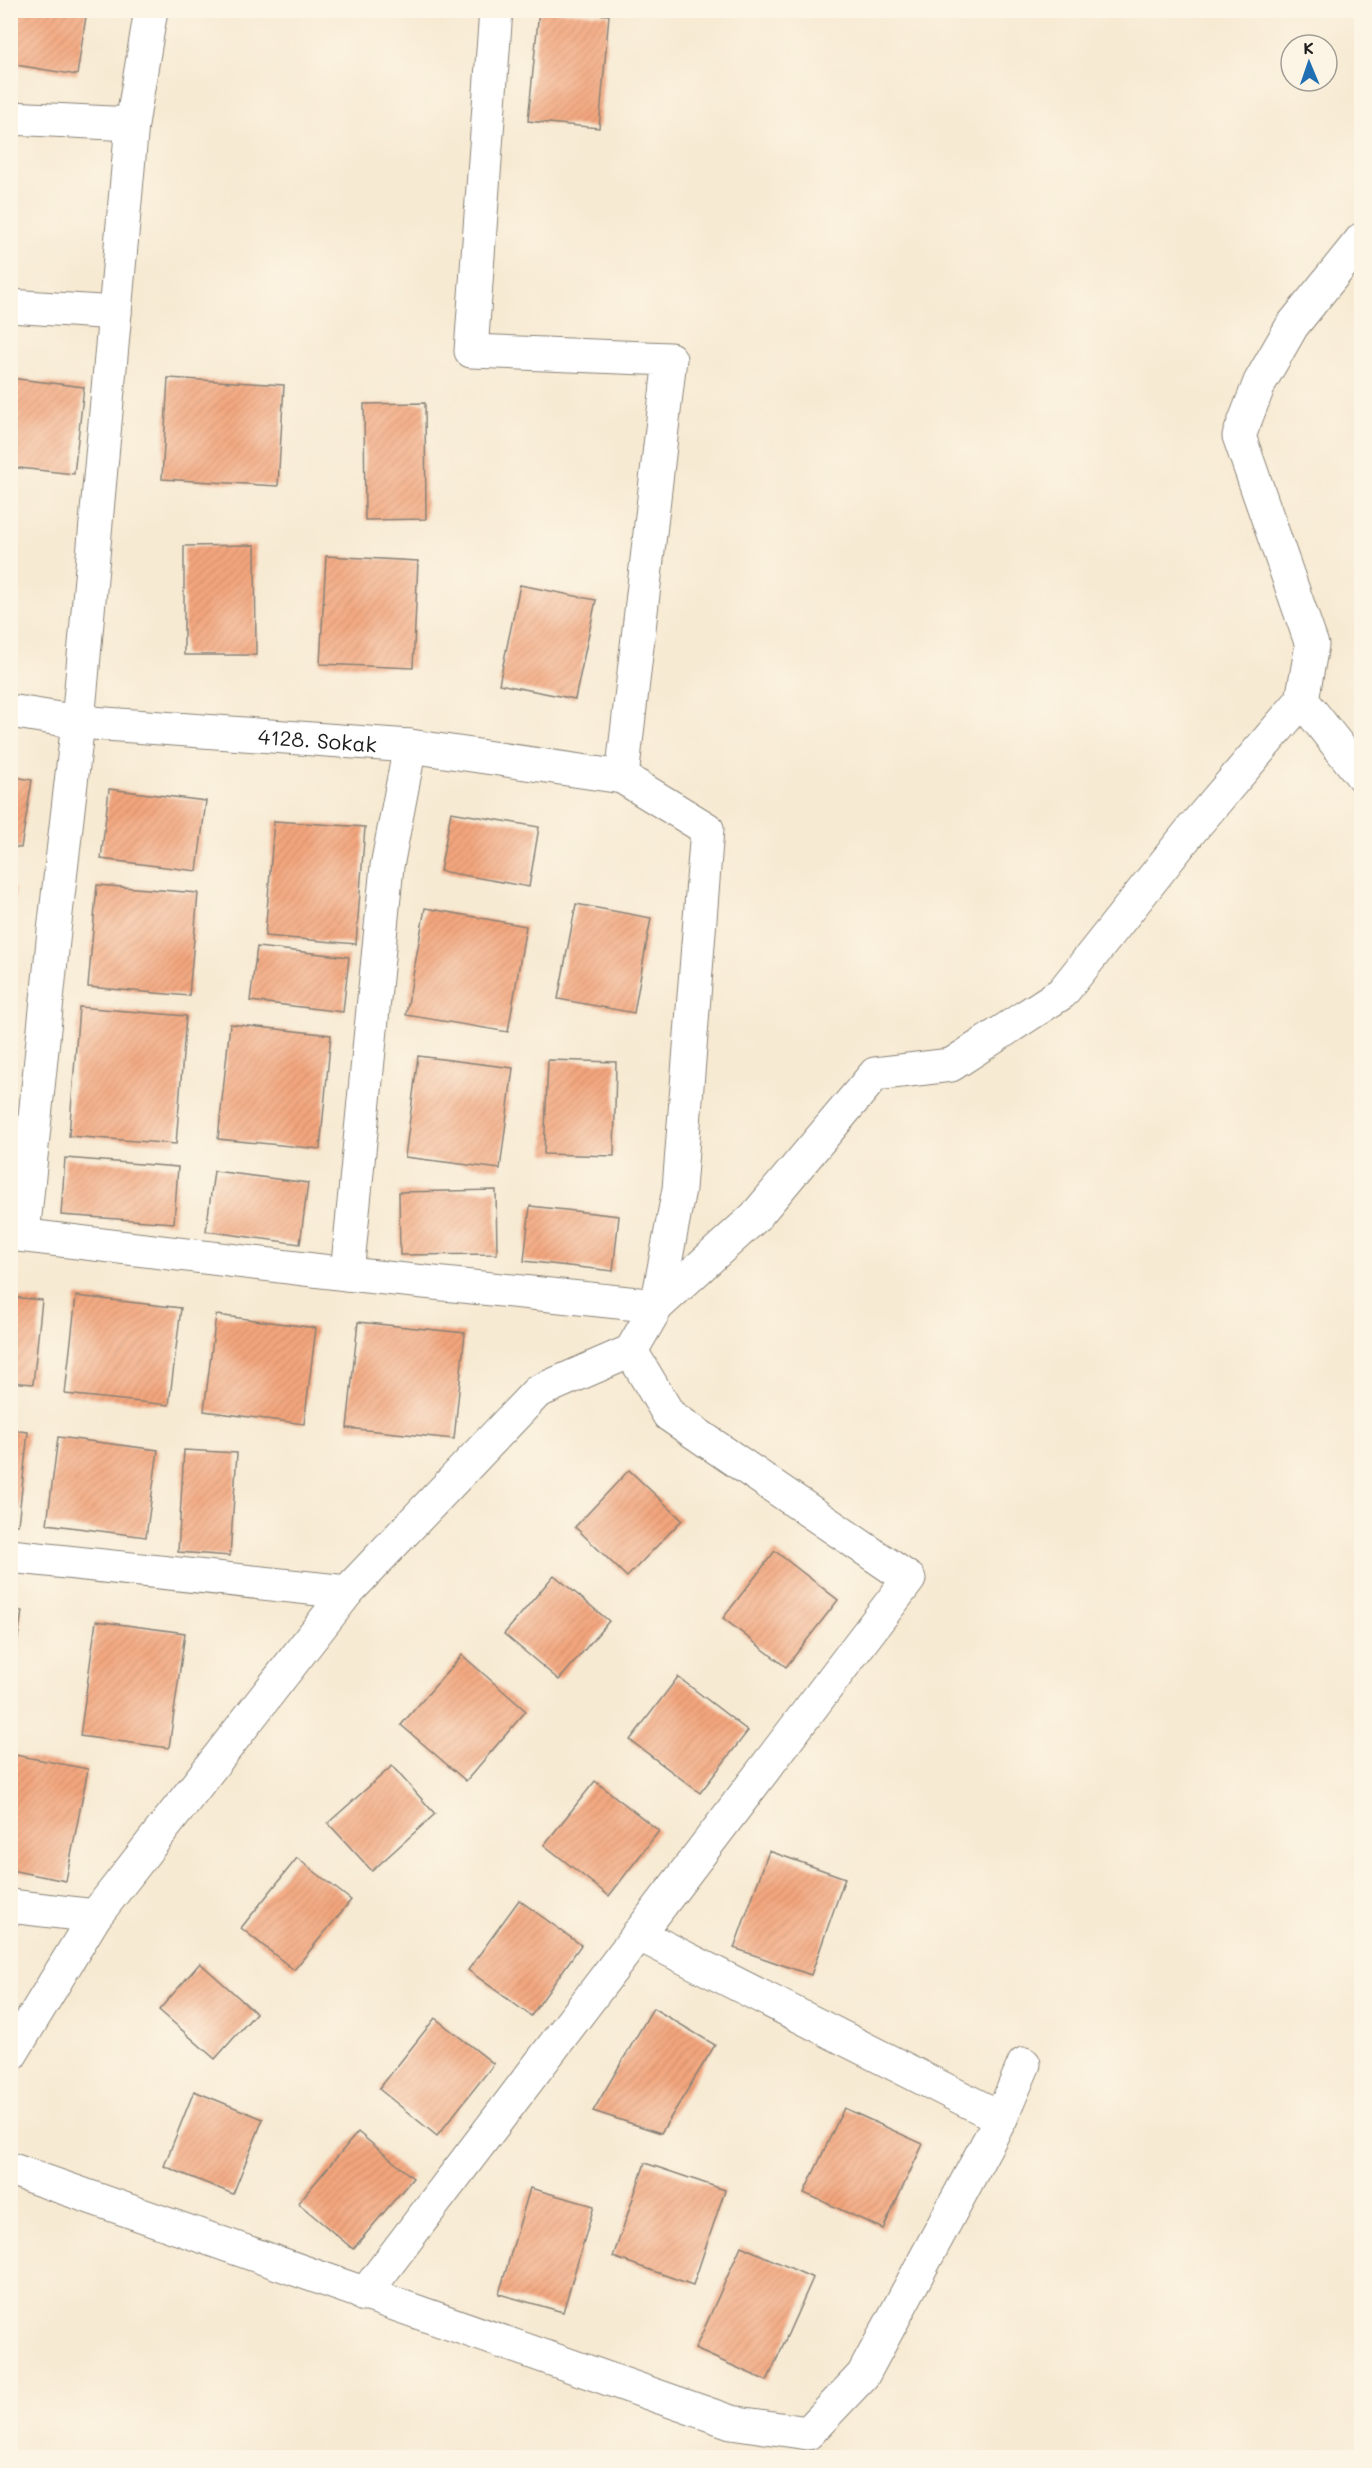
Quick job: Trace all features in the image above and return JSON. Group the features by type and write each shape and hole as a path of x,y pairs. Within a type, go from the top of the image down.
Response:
{"street":[{"path":"151,10 132,124 78,722 17,1234 347,1274 657,1305"},
{"path":"496,10 471,351 670,359 622,777 707,829 679,1189 657,1305"},
{"path":"10,118 132,124"},
{"path":"10,2056 95,1917 347,1592 537,1392 631,1351 657,1305 755,1217 875,1074 951,1065 1062,993 1192,829 1302,700 1312,645 1239,436 1260,382 1292,326 1362,239"},
{"path":"10,306 115,313"},
{"path":"1302,700 1362,776"},
{"name":"4128. Sokak","path":"10,711 78,722 410,746 622,777"},
{"path":"347,1274 387,866 410,746"},
{"path":"364,2295 909,1579 669,1415 631,1351"},
{"path":"10,1556 347,1592"},
{"path":"10,1906 95,1917"},
{"path":"638,1934 1001,2118"},
{"path":"10,2169 731,2422 808,2433 863,2375 1001,2118 1024,2064"}],"building":[{"path":"11,10 87,10 77,75 10,64"},
{"path":"539,10 609,15 599,128 528,121"},
{"path":"10,378 84,387 74,474 10,467"},
{"path":"168,378 284,385 278,486 162,479"},
{"path":"425,403 426,519 365,520 364,404"},
{"path":"255,545 256,655 184,655 184,546"},
{"path":"326,556 418,561 413,668 320,664"},
{"path":"520,585 596,600 575,699 499,684"},
{"path":"10,776 32,780 21,848 10,846"},
{"path":"109,789 206,801 197,871 101,859"},
{"path":"451,812 539,827 529,887 440,871"},
{"path":"274,821 365,827 356,944 265,936"},
{"path":"97,885 198,893 189,996 88,987"},
{"path":"10,888 15,889 12,917 10,917"},
{"path":"576,904 651,918 634,1013 558,999"},
{"path":"425,908 526,926 508,1032 406,1015"},
{"path":"257,947 349,957 343,1012 250,1001"},
{"path":"79,1007 186,1016 176,1144 69,1136"},
{"path":"230,1024 331,1035 320,1149 218,1139"},
{"path":"418,1056 513,1068 500,1169 405,1157"},
{"path":"548,1060 616,1062 614,1156 544,1154"},
{"path":"65,1158 178,1167 174,1223 61,1215"},
{"path":"214,1171 308,1183 300,1244 206,1231"},
{"path":"496,1190 497,1254 400,1255 399,1192"},
{"path":"530,1206 619,1216 613,1271 524,1261"},
{"path":"76,1296 181,1308 169,1405 65,1394"},
{"path":"10,1297 42,1300 33,1384 10,1382"},
{"path":"216,1315 316,1328 304,1424 204,1411"},
{"path":"358,1322 465,1333 454,1439 347,1428"},
{"path":"10,1430 28,1432 18,1525 10,1524"},
{"path":"58,1437 158,1450 146,1537 47,1524"},
{"path":"184,1450 237,1453 230,1556 178,1552"},
{"path":"629,1470 682,1520 627,1577 575,1527"},
{"path":"775,1551 838,1600 786,1667 723,1618"},
{"path":"554,1575 609,1621 559,1680 504,1634"},
{"path":"10,1609 22,1611 12,1677 10,1677"},
{"path":"96,1621 185,1633 169,1748 80,1736"},
{"path":"462,1655 526,1711 466,1781 401,1725"},
{"path":"678,1677 748,1731 700,1793 630,1740"},
{"path":"10,1754 88,1769 66,1881 10,1870"},
{"path":"392,1766 435,1814 372,1871 328,1823"},
{"path":"595,1781 659,1831 609,1896 544,1845"},
{"path":"769,1851 845,1878 811,1975 734,1948"},
{"path":"297,1858 351,1900 294,1970 241,1928"},
{"path":"519,1900 581,1945 531,2016 468,1970"},
{"path":"200,1963 256,2013 215,2059 159,2010"},
{"path":"653,2008 715,2045 661,2133 593,2111"},
{"path":"435,2018 494,2064 437,2136 379,2089"},
{"path":"194,2091 263,2119 233,2194 164,2166"},
{"path":"844,2108 923,2144 883,2229 804,2193"},
{"path":"358,2132 413,2178 353,2249 298,2203"},
{"path":"645,2163 725,2190 693,2285 613,2257"},
{"path":"530,2188 594,2206 563,2312 499,2294"},
{"path":"741,2246 813,2278 767,2381 695,2349"}]}
